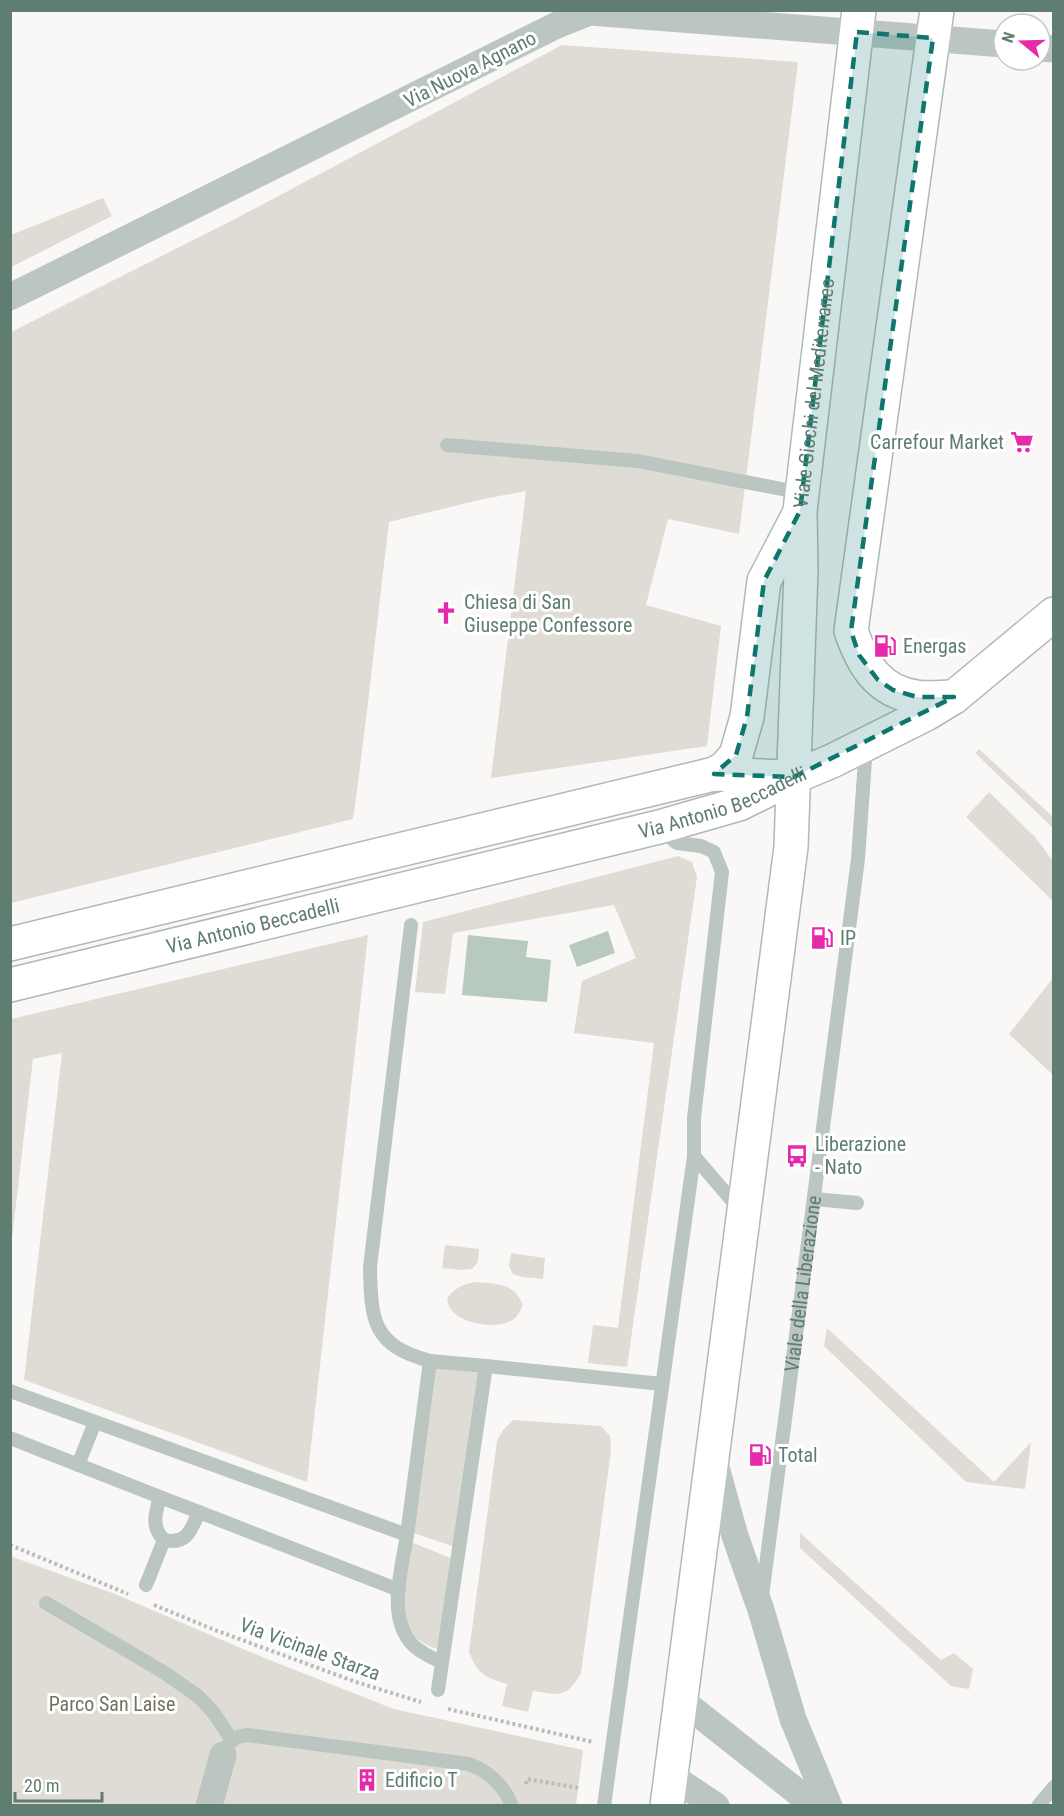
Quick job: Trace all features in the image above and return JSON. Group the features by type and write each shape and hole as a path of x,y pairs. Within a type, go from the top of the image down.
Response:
{"main road":[{"name":"Viale Giochi del Mediterraneo","path":"743,1214 791,847 801,571 801,502 858,21"},
{"path":"935,24 851,631 860,655 878,680 893,690 917,697 954,697"},
{"path":"714,774 725,768 736,755 747,717 764,580 801,502"},
{"path":"794,777 832,761 926,714 954,697 1053,614"},
{"name":"Via Antonio Beccadelli","path":"10,944 714,774 794,777"},
{"name":"Via Antonio Beccadelli","path":"10,985 659,827 725,809 794,777"},
{"path":"669,1791 743,1214"}],"street":[{"name":"Via Nuova Agnano","path":"10,297 557,25 590,11 935,24 992,41"},
{"path":"713,1457 735,1536 793,1719 829,1806"},
{"path":"681,1700 815,1806"},
{"path":"209,1806 227,1748"},
{"path":"669,1791 716,1806"}],"lane":[{"path":"447,445 638,461 801,502"},
{"name":"Viale della Liberazione","path":"760,1610 858,859 866,744"},
{"path":"604,1806 694,1156 694,1118 722,872 714,852 701,846 677,843 659,827"},
{"path":"411,925 370,1268 373,1317 385,1340 411,1355 430,1361 662,1384"},
{"path":"694,1156 743,1214"},
{"path":"815,1199 857,1203"},
{"path":"430,1361 399,1590 399,1614 404,1632 413,1645 428,1656 442,1662"},
{"path":"438,1690 486,1366"},
{"path":"10,1391 407,1535"},
{"path":"78,1465 96,1422"},
{"path":"10,1438 399,1590"},
{"path":"160,1497 154,1522 157,1533 164,1540 173,1542 186,1538 199,1512"},
{"path":"146,1585 164,1540"},
{"path":"46,1603 165,1673 199,1697 213,1712 227,1748 239,1736 247,1735 469,1764 486,1771 508,1795 512,1806"},
{"path":"1038,1806 1053,1787"}],"path":[{"path":"10,1545 129,1594"},
{"name":"Via Vicinale Starza","path":"151,1603 215,1630 356,1682 429,1704"},
{"path":"439,1707 611,1745"},
{"path":"526,1788 527,1779 579,1788"}],"highlighted area":[{"path":"857,32 933,38 851,631 859,655 878,680 893,690 917,697 954,697 794,777 714,774 736,755 747,717 764,581 800,511"}],"green space":[{"path":"562,45 798,62 739,534 668,519 646,605 721,626 707,746 491,778 526,491 479,500 389,522 353,819 11,903 11,332 235,219"},
{"path":"103,198 112,216 11,267 11,235"},
{"path":"979,749 1053,817 1053,828 975,753"},
{"path":"989,792 1035,837 1053,861 1053,901 966,817"},
{"path":"678,856 692,862 697,877 627,1367 588,1363 593,1325 618,1328 654,1043 574,1033 582,981 636,958 614,905 453,933 445,994 415,992 423,922"},
{"path":"368,935 307,1482 24,1380 62,1053 33,1059 11,1247 11,1019"},
{"path":"1053,978 1053,1075 1009,1034"},
{"path":"445,1245 479,1249 478,1262 472,1269 442,1268"},
{"path":"511,1253 545,1258 543,1279 513,1274 509,1266"},
{"path":"477,1282 504,1286 515,1292 523,1305 517,1316 506,1323 489,1325 479,1324 455,1314 449,1307 447,1298 460,1287"},
{"path":"827,1328 994,1482 1031,1442 1025,1489 966,1482 824,1346"},
{"path":"435,1367 480,1371 455,1547 413,1533"},
{"path":"513,1420 601,1426 610,1436 611,1451 581,1673 571,1687 562,1693 550,1694 533,1691 528,1712 502,1706 507,1684 483,1674 469,1652 497,1441 503,1430"},
{"path":"800,1533 941,1660 954,1653 973,1669 969,1689 951,1686 800,1548"},
{"path":"411,1542 453,1559 440,1650 423,1643 412,1633 406,1620 403,1606 404,1590"},
{"name":"Parco San Laise","path":"10,1556 115,1594 262,1657 394,1709 583,1750 576,1805 11,1805"}],"shaded area":[{"path":"608,931 615,953 577,967 569,945"},
{"path":"468,935 528,941 526,957 551,960 547,1002 462,995"}],"place":[{"name":"Carrefour Market","path":"1022,442"},
{"name":"Chiesa di San Giuseppe Confessore","path":"446,613"},
{"name":"Energas","path":"885,646"},
{"name":"IP","path":"822,938"},
{"name":"Liberazione - Nato","path":"797,1156"},
{"name":"Total","path":"760,1455"},
{"name":"Edificio T","path":"367,1780"}]}
